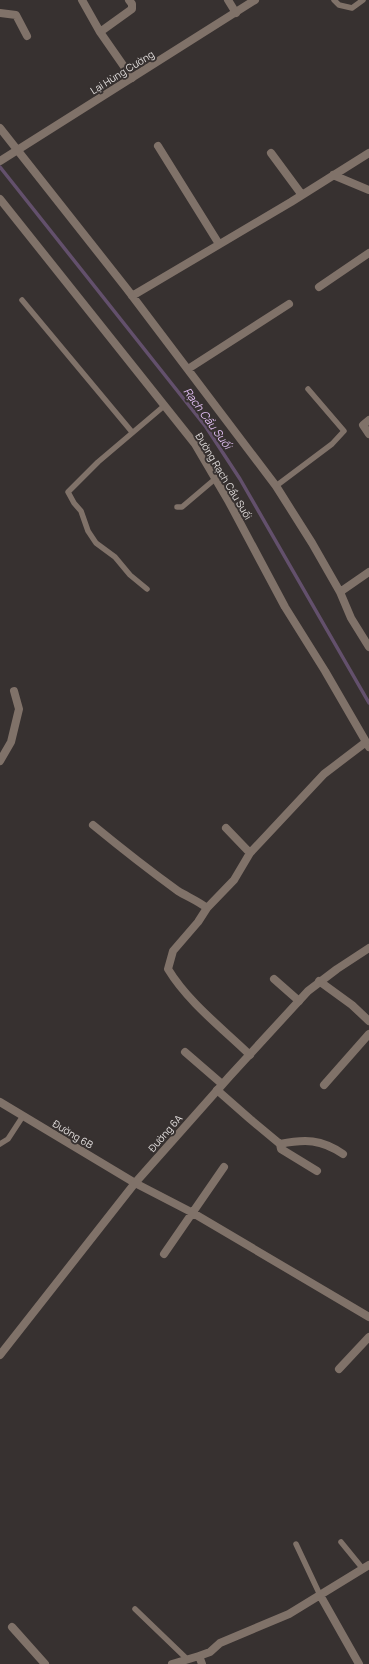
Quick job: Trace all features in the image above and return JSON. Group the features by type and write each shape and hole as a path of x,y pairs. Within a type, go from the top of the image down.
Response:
{"street":[{"path":"82,0 100,32 132,78"},
{"path":"100,32 132,9 132,4 129,0"},
{"path":"228,0 236,12"},
{"name":"Lại Hùng Cường","path":"0,161 255,0"},
{"path":"0,13 16,15 27,36"},
{"path":"0,128 15,152 132,296 276,486 312,543 340,592 351,618 369,647"},
{"path":"158,146 219,244"},
{"path":"271,153 302,195"},
{"path":"132,296 302,195 369,153"},
{"path":"333,176 369,190"},
{"name":"Đường Rạch Cầu Suối","path":"0,199 195,444 286,607 326,671 367,744"},
{"path":"319,287 369,253"},
{"path":"188,369 289,304"},
{"path":"369,420 363,425 369,434"},
{"path":"340,592 369,572"},
{"path":"0,761 11,742 19,709 14,691"},
{"path":"250,1055 192,1001 175,981 168,969 173,951 198,922 207,908 234,880 250,853 324,774 367,744"},
{"path":"93,825 136,861 187,897 200,902 207,908"},
{"path":"226,828 250,853"},
{"name":"Đường 6A","path":"0,1355 135,1183 220,1087 299,1001 320,981 369,948"},
{"path":"274,979 299,1001"},
{"path":"320,981 352,1005 369,1021"},
{"path":"324,1085 369,1034"},
{"path":"185,1052 250,1120 280,1144 281,1149 317,1171"},
{"name":"Đường 6B","path":"0,1102 135,1183 193,1213 369,1317"},
{"path":"280,1144 307,1140 330,1145 344,1154"},
{"path":"164,1254 224,1167"},
{"path":"339,1369 369,1337"},
{"path":"172,1664 210,1652 220,1643 289,1614 366,1567"},
{"path":"320,1595 358,1664"},
{"path":"12,1628 44,1664"},
{"path":"199,1656 202,1664"}],"lane":[{"path":"334,0 338,5 352,8 363,0"},
{"path":"22,300 132,432"},
{"path":"276,486 332,444 344,431 308,389"},
{"path":"147,589 130,575 115,557 96,543 88,532 81,511 74,503 68,492 92,467 164,406"},
{"path":"177,508 182,507 215,479"},
{"path":"0,1144 8,1139 23,1116"},
{"path":"341,1542 366,1567"},
{"path":"296,1544 320,1595"},
{"path":"135,1609 187,1659"}],"waterway":[{"name":"Rạch Cầu Suối","path":"0,167 206,427 240,479 369,703"}]}
